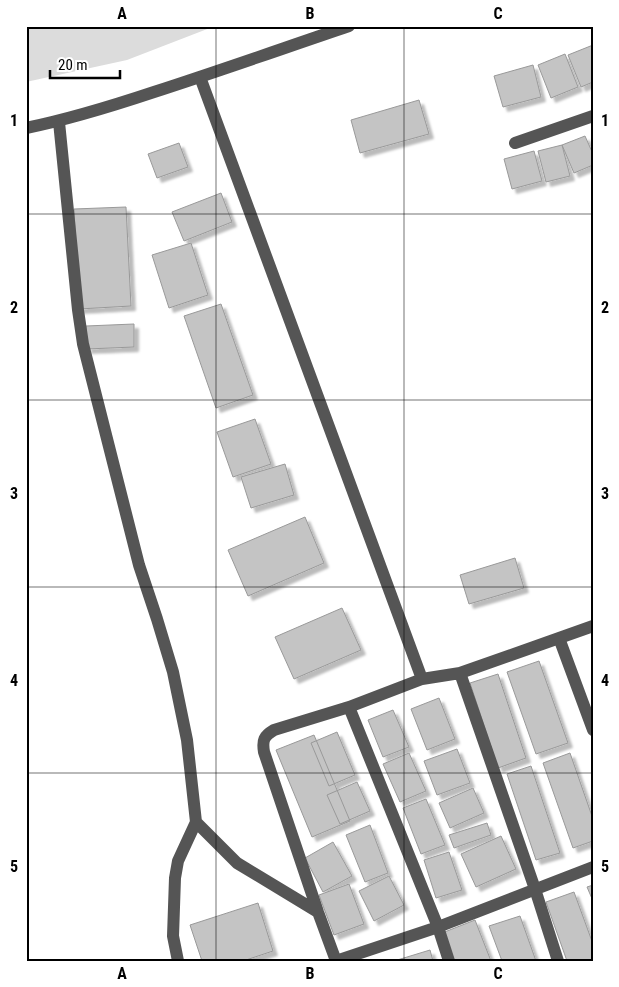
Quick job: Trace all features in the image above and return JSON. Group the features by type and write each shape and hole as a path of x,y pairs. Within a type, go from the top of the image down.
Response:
{"street":[{"path":"26,128 59,122 200,77 349,26"},
{"path":"200,77 422,679"},
{"path":"515,143 593,116"},
{"path":"59,122 83,344 139,565 158,619 173,672 187,740 196,822 178,861 175,878 173,936 178,961"},
{"path":"593,626 460,673 422,679 349,707 274,730 264,738 263,744 264,752 336,961 438,927 593,867"},
{"path":"559,638 593,730"},
{"path":"460,673 558,961"},
{"path":"349,707 438,927 449,961"},
{"path":"196,822 237,863 318,912"}],"shaded area":[{"path":"26,26 215,26 127,60 26,82"}],"building":[{"path":"593,45 593,82 581,87 568,55"},
{"path":"565,54 578,87 551,98 538,65"},
{"path":"533,65 541,97 503,107 494,76"},
{"path":"419,100 429,134 360,153 351,120"},
{"path":"585,136 593,154 593,165 574,173 562,145"},
{"path":"179,143 188,167 157,178 148,154"},
{"path":"562,145 570,176 546,182 538,151"},
{"path":"534,151 542,181 512,189 504,159"},
{"path":"221,193 232,222 184,241 172,212"},
{"path":"126,207 131,306 79,309 74,209"},
{"path":"191,243 208,295 169,308 152,255"},
{"path":"221,304 253,395 216,408 184,316"},
{"path":"134,324 134,347 87,349 86,326"},
{"path":"255,419 271,464 233,477 217,432"},
{"path":"285,464 294,495 251,508 241,477"},
{"path":"305,517 324,563 248,596 228,550"},
{"path":"515,558 524,588 469,604 460,575"},
{"path":"342,608 361,650 294,679 275,637"},
{"path":"539,661 568,743 536,754 507,672"},
{"path":"498,674 526,758 498,768 470,683"},
{"path":"439,698 455,739 427,750 411,709"},
{"path":"393,710 409,747 383,757 368,720"},
{"path":"337,732 355,775 329,786 311,743"},
{"path":"314,735 350,821 312,837 276,750"},
{"path":"457,749 470,783 437,795 424,761"},
{"path":"409,753 426,791 400,802 383,764"},
{"path":"570,753 593,819 593,841 573,848 543,763"},
{"path":"531,766 560,853 536,860 507,774"},
{"path":"357,782 370,811 340,824 327,795"},
{"path":"473,788 484,813 450,828 439,803"},
{"path":"426,799 445,845 421,854 403,808"},
{"path":"487,823 491,835 454,848 449,835"},
{"path":"370,825 388,873 365,882 346,835"},
{"path":"501,836 516,869 476,887 461,854"},
{"path":"333,842 352,876 323,892 305,858"},
{"path":"449,852 462,890 436,898 424,860"},
{"path":"389,876 404,905 374,921 359,891"},
{"path":"349,884 364,924 334,935 319,895"},
{"path":"593,885 593,901 587,887"},
{"path":"574,892 593,944 593,961 567,961 546,902"},
{"path":"258,903 273,951 243,961 202,961 190,925"},
{"path":"520,916 536,961 502,961 489,926"},
{"path":"475,920 491,961 453,961 442,933"},
{"path":"430,950 433,961 394,961"}]}
